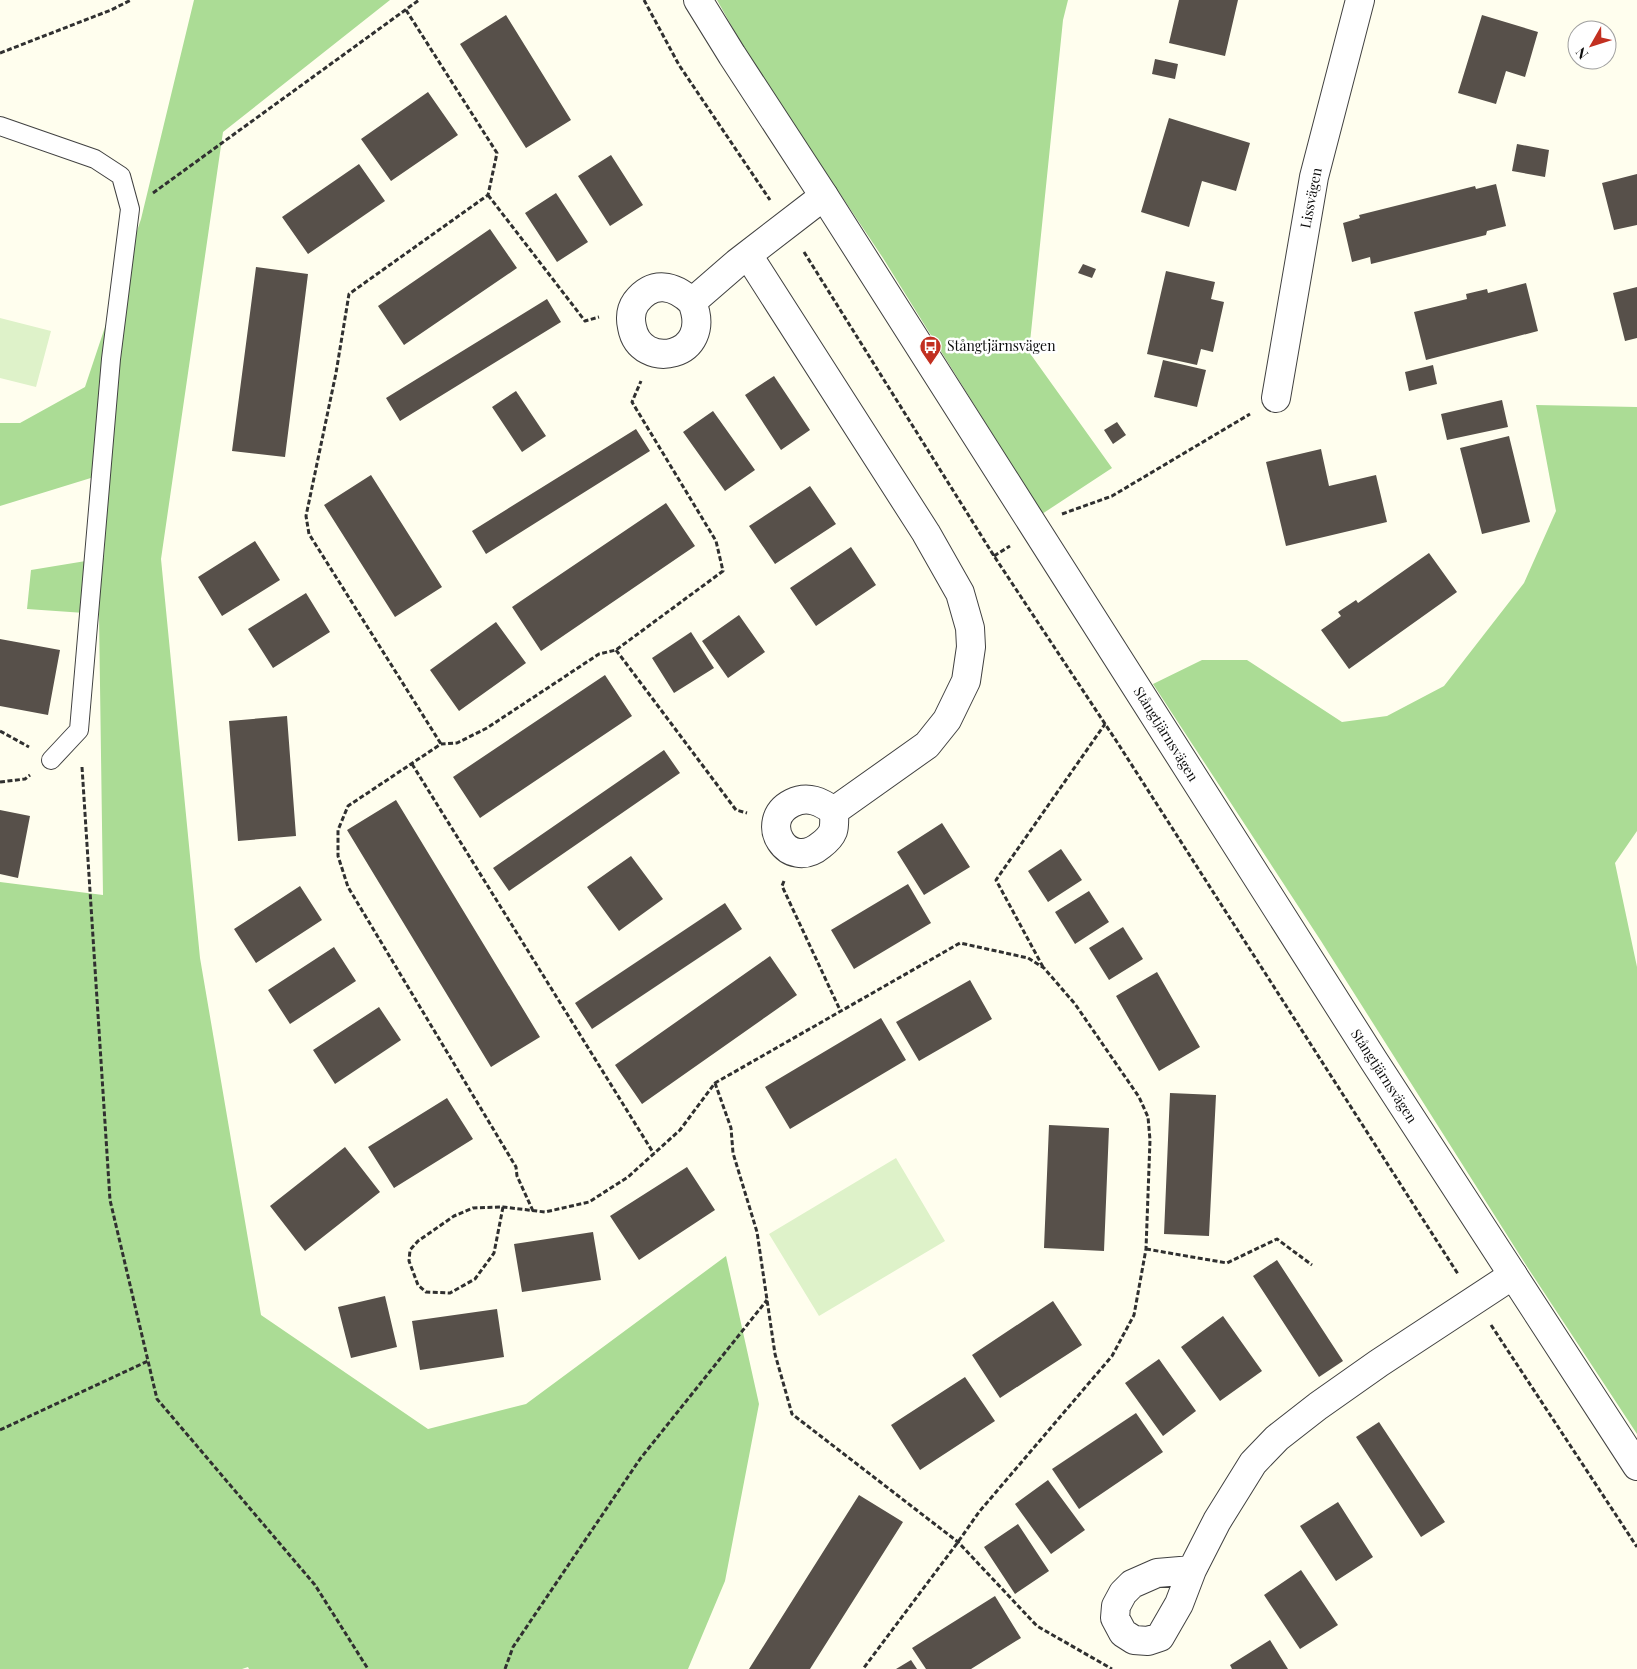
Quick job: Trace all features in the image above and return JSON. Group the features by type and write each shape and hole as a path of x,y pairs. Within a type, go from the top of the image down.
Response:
{"street":[{"name":"Stångtjärnsvägen","path":"698,0 1368,1052 1637,1466"},
{"name":"Lissvägen","path":"1276,398 1314,177 1360,0"},
{"path":"692,302 748,255 824,196"},
{"path":"748,255 926,533 960,593 970,628 971,647 966,681 947,720 927,745 834,812"},
{"path":"668,287 682,292 692,302 697,314 697,328 691,341 680,350 666,354 653,352 641,345 633,333 630,320 633,306 642,295 654,288 668,287"},
{"path":"797,801 819,801 834,812 833,830 826,841 814,850 802,854 791,851 783,845 775,831 781,812 789,804 797,801"},
{"path":"1192,1570 1217,1521 1253,1463 1277,1438 1364,1374 1513,1275"}],"lane":[{"path":"0,126 95,159 121,176 130,209 111,359 79,730 51,760"}],"path":[{"path":"0,53 111,10 131,0"},
{"path":"130,209 419,0"},
{"path":"644,0 679,64 787,225 994,556 1105,724 1475,1300 1637,1547"},
{"path":"406,10 498,153 488,195 349,294 336,373 306,516 309,534 441,744"},
{"path":"488,195 585,321 633,306"},
{"path":"533,1211 517,1176 516,1167 348,888 338,856 338,830 348,806 441,744 457,743 487,728 599,654 616,650 723,570 716,541 632,402 653,352"},
{"path":"994,556 1056,516 1112,496 1276,398"},
{"path":"616,650 736,810 777,821"},
{"path":"863,1669 979,1512 1112,1356 1134,1315 1146,1249 1150,1140 1148,1117 1139,1097 1075,1004 1044,968 996,880 1105,724"},
{"path":"79,730 110,1200 157,1400 314,1585 368,1669"},
{"path":"0,731 51,760"},
{"path":"412,764 654,1154"},
{"path":"791,851 782,886 840,1010"},
{"path":"503,1207 494,1253 475,1279 450,1293 426,1292 418,1285 409,1261 410,1250 418,1241 454,1216 473,1208 503,1207 545,1212 589,1202 628,1177 680,1130 716,1083 840,1010 960,943 1028,958 1044,968"},
{"path":"716,1083 732,1128 733,1153 757,1232 775,1354 792,1414 958,1542 1037,1626 1112,1669"},
{"path":"1146,1249 1227,1263 1277,1239 1312,1265"},
{"path":"505,1669 513,1647 640,1459 767,1300"},
{"path":"0,1430 148,1361"}],"green space":[{"path":"194,0 390,0 223,132 161,559 200,958 261,1315 428,1429 526,1404 726,1256 759,1404 725,1581 688,1669 249,1669 248,1667 242,1669 0,1669 0,882 103,895 99,614 27,609 31,570 104,558 107,473 0,506 0,423 20,423 85,387 141,219"},
{"path":"717,0 1068,0 1063,20 1029,352 1112,468 1042,514 883,258 750,59"},
{"path":"0,318 51,331 36,387 0,378"},
{"path":"1536,405 1637,407 1637,831 1615,863 1637,967 1637,1434 1526,1265 1321,941 1153,684 1202,660 1247,660 1342,722 1387,716 1444,686 1524,583 1556,511"},
{"path":"896,1158 945,1241 819,1316 769,1234"}],"building":[{"path":"1179,0 1238,0 1225,56 1169,43"},
{"path":"506,15 571,120 526,148 460,44"},
{"path":"1482,15 1538,32 1525,77 1506,71 1496,104 1458,93"},
{"path":"1155,59 1178,64 1175,79 1152,74"},
{"path":"428,92 458,135 391,181 361,139"},
{"path":"1169,118 1250,143 1236,191 1202,181 1189,227 1141,212"},
{"path":"1517,144 1549,150 1545,177 1512,171"},
{"path":"611,155 643,205 610,226 578,176"},
{"path":"359,164 385,201 308,254 282,217"},
{"path":"1637,174 1637,225 1614,230 1602,183"},
{"path":"1496,184 1506,226 1487,231 1486,235 1371,264 1370,257 1352,262 1343,223 1360,218 1359,215 1475,186 1476,189"},
{"path":"556,193 588,242 557,262 525,213"},
{"path":"490,229 517,268 404,345 378,306"},
{"path":"1083,264 1096,269 1092,278 1078,273"},
{"path":"256,267 308,274 285,457 232,451"},
{"path":"1166,271 1215,282 1211,299 1224,302 1213,352 1201,349 1197,365 1147,354"},
{"path":"1526,283 1538,331 1426,360 1414,312 1467,299 1466,294 1487,289 1488,293"},
{"path":"1637,287 1637,338 1625,341 1613,293"},
{"path":"547,299 561,322 400,421 386,398"},
{"path":"1163,360 1206,370 1197,407 1154,397"},
{"path":"1433,365 1437,384 1409,391 1405,372"},
{"path":"774,376 810,430 781,450 745,395"},
{"path":"516,391 546,436 522,452 492,407"},
{"path":"1502,400 1508,427 1447,440 1441,414"},
{"path":"713,411 755,470 725,491 683,432"},
{"path":"1117,422 1126,435 1113,444 1104,430"},
{"path":"636,429 650,451 486,554 472,531"},
{"path":"1509,436 1530,522 1482,534 1460,448"},
{"path":"1321,449 1329,486 1376,475 1387,522 1286,546 1266,462"},
{"path":"371,475 442,587 395,617 324,505"},
{"path":"810,486 836,524 775,564 749,526"},
{"path":"666,503 695,546 541,651 512,607"},
{"path":"255,541 280,580 222,616 198,577"},
{"path":"851,547 876,585 816,626 790,588"},
{"path":"1429,553 1457,592 1349,669 1321,630 1341,616 1338,612 1356,600 1358,603"},
{"path":"306,593 330,632 273,668 248,629"},
{"path":"739,615 765,652 728,678 702,641"},
{"path":"496,622 526,663 459,711 430,670"},
{"path":"691,632 714,668 674,693 652,658"},
{"path":"0,639 60,650 48,715 0,706"},
{"path":"605,675 632,716 480,818 453,777"},
{"path":"287,716 296,836 238,841 229,721"},
{"path":"664,750 680,773 509,891 493,868"},
{"path":"396,800 540,1037 491,1067 347,830"},
{"path":"0,810 30,816 18,878 0,874"},
{"path":"942,823 970,867 924,895 897,852"},
{"path":"1061,849 1082,880 1048,902 1028,871"},
{"path":"631,856 663,899 619,931 587,887"},
{"path":"908,884 931,923 854,969 831,930"},
{"path":"300,886 322,920 256,963 234,929"},
{"path":"1089,891 1109,922 1075,944 1055,912"},
{"path":"725,903 742,929 592,1029 575,1003"},
{"path":"1123,927 1143,959 1109,980 1089,948"},
{"path":"334,947 356,981 290,1024 268,990"},
{"path":"770,956 797,995 642,1104 615,1065"},
{"path":"1157,972 1200,1047 1159,1071 1116,996"},
{"path":"970,980 992,1019 919,1061 896,1022"},
{"path":"379,1007 401,1040 335,1084 313,1050"},
{"path":"881,1018 906,1060 790,1129 765,1087"},
{"path":"1170,1093 1216,1095 1209,1236 1164,1234"},
{"path":"447,1098 473,1139 394,1188 368,1147"},
{"path":"1049,1125 1109,1128 1104,1251 1044,1248"},
{"path":"345,1147 380,1192 305,1251 270,1206"},
{"path":"687,1167 715,1210 639,1260 610,1216"},
{"path":"593,1232 601,1280 522,1292 514,1244"},
{"path":"1277,1260 1343,1361 1319,1377 1253,1276"},
{"path":"385,1296 397,1347 351,1358 338,1307"},
{"path":"1053,1301 1082,1345 1000,1398 972,1355"},
{"path":"497,1309 504,1357 420,1370 412,1321"},
{"path":"1223,1316 1262,1371 1220,1401 1181,1347"},
{"path":"1159,1359 1196,1411 1163,1436 1125,1383"},
{"path":"965,1377 995,1421 920,1470 891,1425"},
{"path":"1136,1413 1163,1452 1079,1509 1052,1469"},
{"path":"1379,1422 1445,1522 1421,1537 1356,1437"},
{"path":"1048,1480 1085,1530 1051,1554 1015,1504"},
{"path":"859,1495 903,1522 810,1669 749,1669"},
{"path":"1338,1502 1373,1557 1336,1581 1300,1526"},
{"path":"1018,1524 1049,1571 1015,1594 984,1547"},
{"path":"1301,1570 1338,1625 1300,1649 1264,1595"},
{"path":"995,1596 1021,1638 971,1669 926,1669 912,1648"},
{"path":"1270,1640 1288,1669 1232,1669 1230,1665"},
{"path":"911,1660 917,1669 896,1669"}],"place":[{"name":"Stångtjärnsvägen","path":"931,365"}]}
